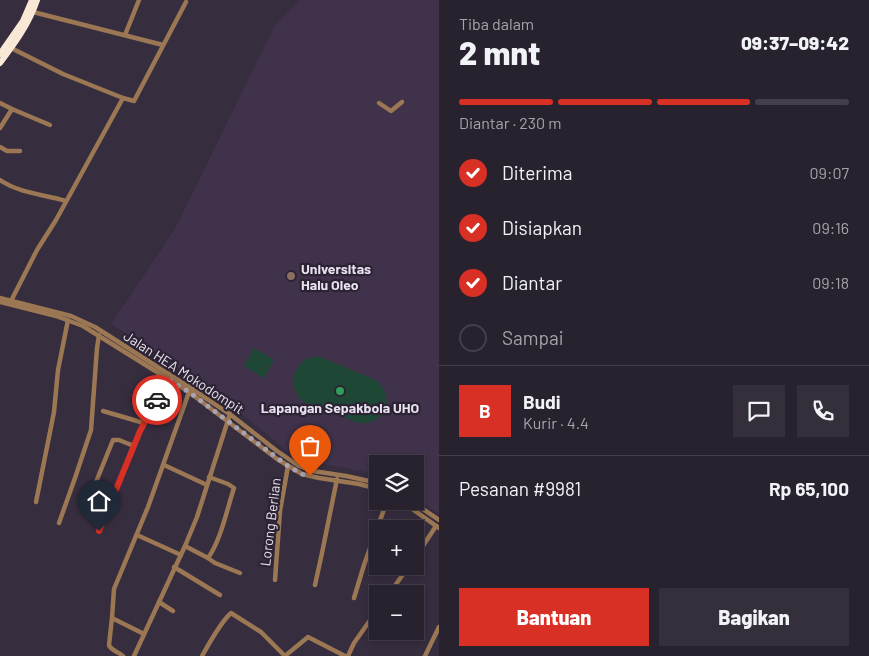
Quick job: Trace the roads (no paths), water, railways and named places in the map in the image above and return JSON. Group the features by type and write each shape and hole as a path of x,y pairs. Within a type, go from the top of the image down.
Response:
{"highway":[{"path":"0,54 23,21 32,0"},
{"path":"0,63 22,32 37,0"}],"street":[{"path":"125,35 140,0"},
{"path":"11,48 63,74 132,101 135,100 186,1 179,0"},
{"path":"33,12 163,45"},
{"path":"11,301 37,250 123,98"},
{"path":"379,103 391,111 402,102"},
{"path":"0,104 50,125"},
{"path":"0,128 12,109"},
{"path":"0,147 7,151 20,151"},
{"path":"0,180 20,190 66,201"},
{"name":"Jalan HEA Mokodompit","path":"0,298 71,316 95,327 121,347 189,392 288,466 302,474 369,487"},
{"name":"Jalan HEA Mokodompit","path":"0,302 56,316 83,326 121,347 230,414 292,463 312,471 338,474 369,481"},
{"path":"36,502 54,412 58,370 68,320"},
{"path":"59,523 92,422 99,335"},
{"path":"99,531 144,423 168,379"},
{"path":"122,656 109,647 114,589 164,465 189,392"},
{"path":"103,411 144,423"},
{"path":"134,656 197,517 230,414"},
{"path":"104,521 85,512 98,477 113,440 119,440 134,446"},
{"path":"164,465 207,485"},
{"name":"Lorong Berlian","path":"274,580 280,511 288,466"},
{"path":"315,585 338,474"},
{"path":"208,558 213,550 234,488 209,477"},
{"path":"424,509 439,520"},
{"path":"354,598 383,510"},
{"path":"414,510 438,527 424,546"},
{"path":"427,519 431,514"},
{"path":"137,535 181,555"},
{"path":"185,546 215,563 240,573"},
{"path":"174,567 220,595"},
{"path":"160,602 173,611"},
{"path":"202,656 231,613 261,632 285,656 308,637 346,656 369,622"},
{"path":"112,618 144,634"},
{"path":"425,656 439,627"}],"place":[{"name":"Universitas Halu Oleo","path":"291,276"},
{"name":"Lapangan Sepakbola UHO","path":"340,391"}]}
